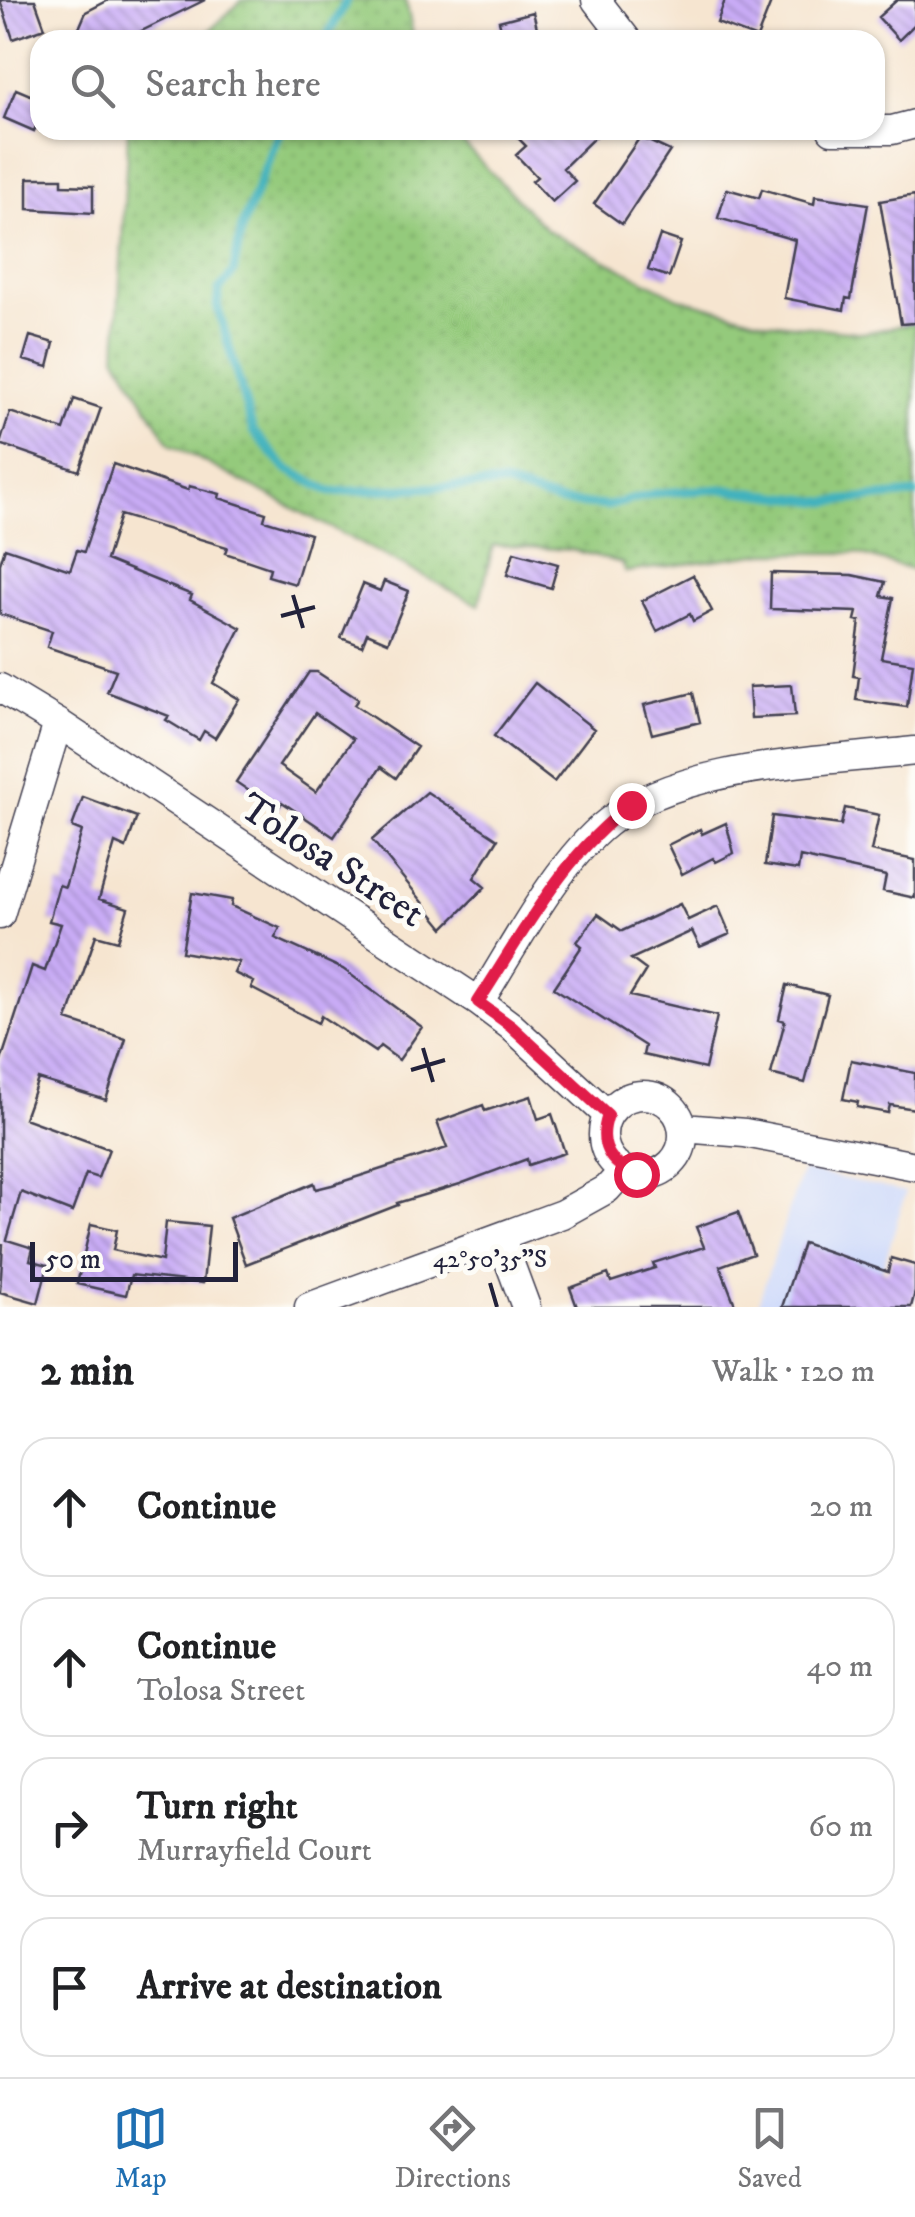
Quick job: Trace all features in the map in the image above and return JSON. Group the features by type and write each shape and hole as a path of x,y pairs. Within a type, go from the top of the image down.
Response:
{"street":[{"path":"596,0 619,30"},
{"path":"885,130 915,124"},
{"name":"Tolosa Street","path":"0,688 478,1002 511,1026 608,1115"},
{"path":"0,915 58,723"},
{"path":"478,1002 563,872 605,824 631,805 662,790 727,774 915,751"},
{"path":"650,1095 672,1106 683,1128 683,1141 671,1164 648,1175 624,1170 607,1152 604,1127 608,1115 626,1098 650,1095"},
{"path":"683,1128 745,1133 915,1166"},
{"path":"309,1307 588,1202 624,1170"},
{"path":"500,1237 526,1307"}],"shaded area":[{"path":"802,1170 906,1192 871,1307 757,1307"}],"green space":[{"path":"242,0 406,0 412,30 210,30"},
{"path":"127,140 460,140 547,230 679,298 767,322 864,333 915,323 915,571 856,553 765,553 625,572 622,563 573,550 493,545 479,605 170,444 116,356"}],"building":[{"path":"0,0 35,0 45,28 13,39"},
{"path":"109,0 205,0 144,30 78,30 86,12"},
{"path":"725,0 772,0 760,30 736,30 717,23"},
{"path":"897,0 915,0 915,24 899,40 878,17"},
{"path":"533,12 538,30 501,30 499,21"},
{"path":"16,89 30,95 30,129 4,118"},
{"path":"520,140 592,140 563,168 575,181 552,202 532,181 537,177 516,155 526,146"},
{"path":"638,140 670,151 622,224 594,204"},
{"path":"28,178 62,178 62,185 93,186 93,213 28,209"},
{"path":"727,189 759,198 762,189 814,204 815,196 868,204 851,299 846,298 844,310 784,298 795,240 718,218"},
{"path":"915,195 915,323 901,324 880,201"},
{"path":"660,235 681,242 669,277 648,270"},
{"path":"30,336 54,343 48,367 23,360"},
{"path":"74,399 101,408 79,471 0,444 10,412 64,430"},
{"path":"113,464 188,490 189,486 220,494 219,498 266,513 264,520 310,534 295,584 268,576 270,568 225,553 227,547 120,515 106,560 192,595 190,600 241,628 213,683 239,699 215,738 204,731 199,740 166,720 169,716 107,692 116,670 47,647 52,631 0,614 0,564 5,548 70,570 77,550 84,552"},
{"path":"514,552 558,564 551,588 507,575"},
{"path":"771,573 852,575 885,582 881,596 893,598 881,658 913,663 907,707 856,700 859,677 853,676 860,621 855,620 857,612 770,609"},
{"path":"693,575 712,611 693,621 690,614 657,631 642,601"},
{"path":"384,581 409,591 388,642 367,633 362,646 341,638 363,584 380,591"},
{"path":"309,672 317,672 358,699 354,705 417,747 396,778 381,767 334,837 282,802 277,810 236,782","holes":["315,713 353,739 316,792 279,766"]},
{"path":"535,683 594,729 554,782 494,736"},
{"path":"792,685 795,716 751,718 749,687"},
{"path":"693,693 700,722 652,734 644,705"},
{"path":"427,792 498,839 474,878 485,887 444,928 372,840"},
{"path":"83,797 137,817 126,848 115,843 99,899 128,908 118,941 96,935 67,1020 126,1039 106,1100 38,1079 24,1118 109,1149 98,1178 86,1174 72,1212 21,1192 7,1240 33,1248 30,1260 48,1265 38,1303 0,1292 0,1064 32,966 45,971 61,924 49,921 59,885 65,887 82,831 72,827"},
{"path":"845,808 879,815 871,851 915,860 915,898 883,891 886,876 800,857 798,870 765,865 772,816 841,825"},
{"path":"726,823 734,853 716,862 713,858 682,874 668,845 700,829 702,834"},
{"path":"192,893 232,900 231,906 280,928 275,938 343,969 422,1027 399,1060 380,1046 375,1052 321,1016 318,1023 251,988 254,982 234,973 239,962 182,952"},
{"path":"680,904 688,920 718,906 730,934 700,947 692,931 631,959 646,970 630,996 717,1016 705,1069 643,1055 645,1046 554,988 582,946 577,942 598,914 622,931"},
{"path":"787,985 828,995 805,1083 771,1074 785,1021 779,1019"},
{"path":"851,1060 915,1073 915,1109 890,1105 888,1113 857,1107 858,1102 843,1099"},
{"path":"531,1096 538,1119 552,1114 565,1153 528,1165 527,1159 397,1203 246,1264 229,1218 314,1183 316,1189 332,1185 447,1148 437,1122 483,1105 485,1111"},
{"path":"738,1212 753,1254 720,1266 736,1307 577,1307 570,1288 608,1274 611,1282 704,1247 696,1227"},
{"path":"166,1222 209,1226 203,1283 131,1275 126,1295 77,1284 91,1224 117,1230 113,1250 162,1261"},
{"path":"803,1243 888,1272 891,1258 915,1265 911,1307 782,1307"}],"waterway":[{"path":"330,30 347,0"},
{"path":"276,140 242,227 233,273 219,290 217,305 253,431 285,468 331,492 504,484 559,502 608,506 656,493 722,489 826,502 915,494"}],"route":[{"path":"631,805 583,846 478,1002 511,1026 608,1115 604,1127 607,1152 624,1170 636,1174"}]}
